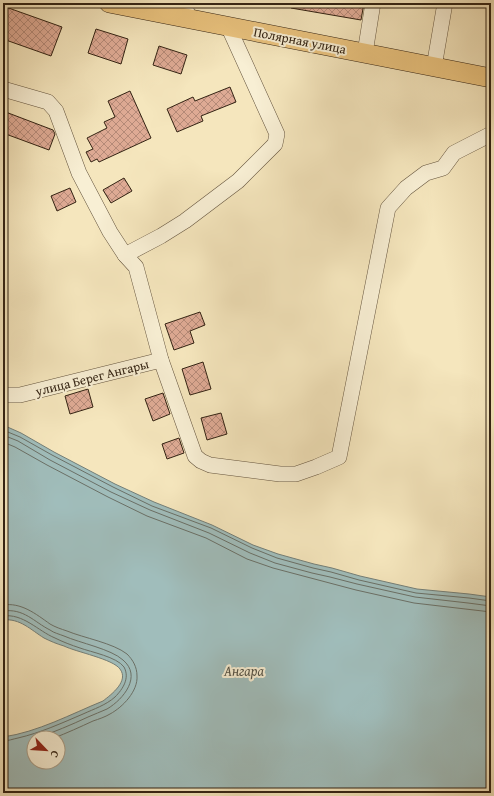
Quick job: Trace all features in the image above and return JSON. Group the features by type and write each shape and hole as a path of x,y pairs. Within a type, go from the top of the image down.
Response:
{"main road":[{"name":"Полярная улица","path":"109,3 187,11 228,26 490,77"}],"lane":[{"path":"365,53 373,3"},
{"path":"434,67 445,3"},
{"path":"125,255 161,236 238,181 275,144 277,134 228,26"},
{"name":"улица Берег Ангары","path":"3,89 48,102 56,111 79,173 110,232 125,255 136,268 161,360 20,395 3,395"},
{"path":"161,360 195,456 201,461 210,465 280,474 296,474 316,468 339,457 388,208 406,188 426,173 443,168 454,153 491,134"}],"water":[{"name":"Ангара","path":"3,425 21,433 115,484 154,502 212,525 253,545 278,554 360,576 417,589 491,597 491,793 3,793 3,737 26,732 26,770 66,770 66,730 32,730 103,701 118,687 122,678 120,669 116,665 51,641 20,623 3,620"}],"building":[{"path":"292,3 364,3 361,20 291,8"},
{"path":"3,6 62,27 51,56 3,39"},
{"path":"96,29 128,39 121,64 88,53"},
{"path":"159,46 187,55 181,74 153,65"},
{"path":"230,87 236,102 201,116 203,121 177,132 167,109 193,97 195,101"},
{"path":"130,91 151,138 99,162 97,159 91,162 86,152 93,149 87,138 107,128 104,122 115,117 108,101"},
{"path":"3,111 53,130 55,134 49,150 3,133"},
{"path":"124,178 132,191 111,203 103,190"},
{"path":"70,188 76,202 57,211 51,196"},
{"path":"200,312 205,325 190,331 194,343 174,350 165,324"},
{"path":"203,362 211,389 190,395 182,369"},
{"path":"88,389 93,407 70,414 65,396"},
{"path":"163,393 170,414 153,421 145,399"},
{"path":"221,413 227,434 207,440 201,418"},
{"path":"179,438 184,453 167,459 162,444"}]}
